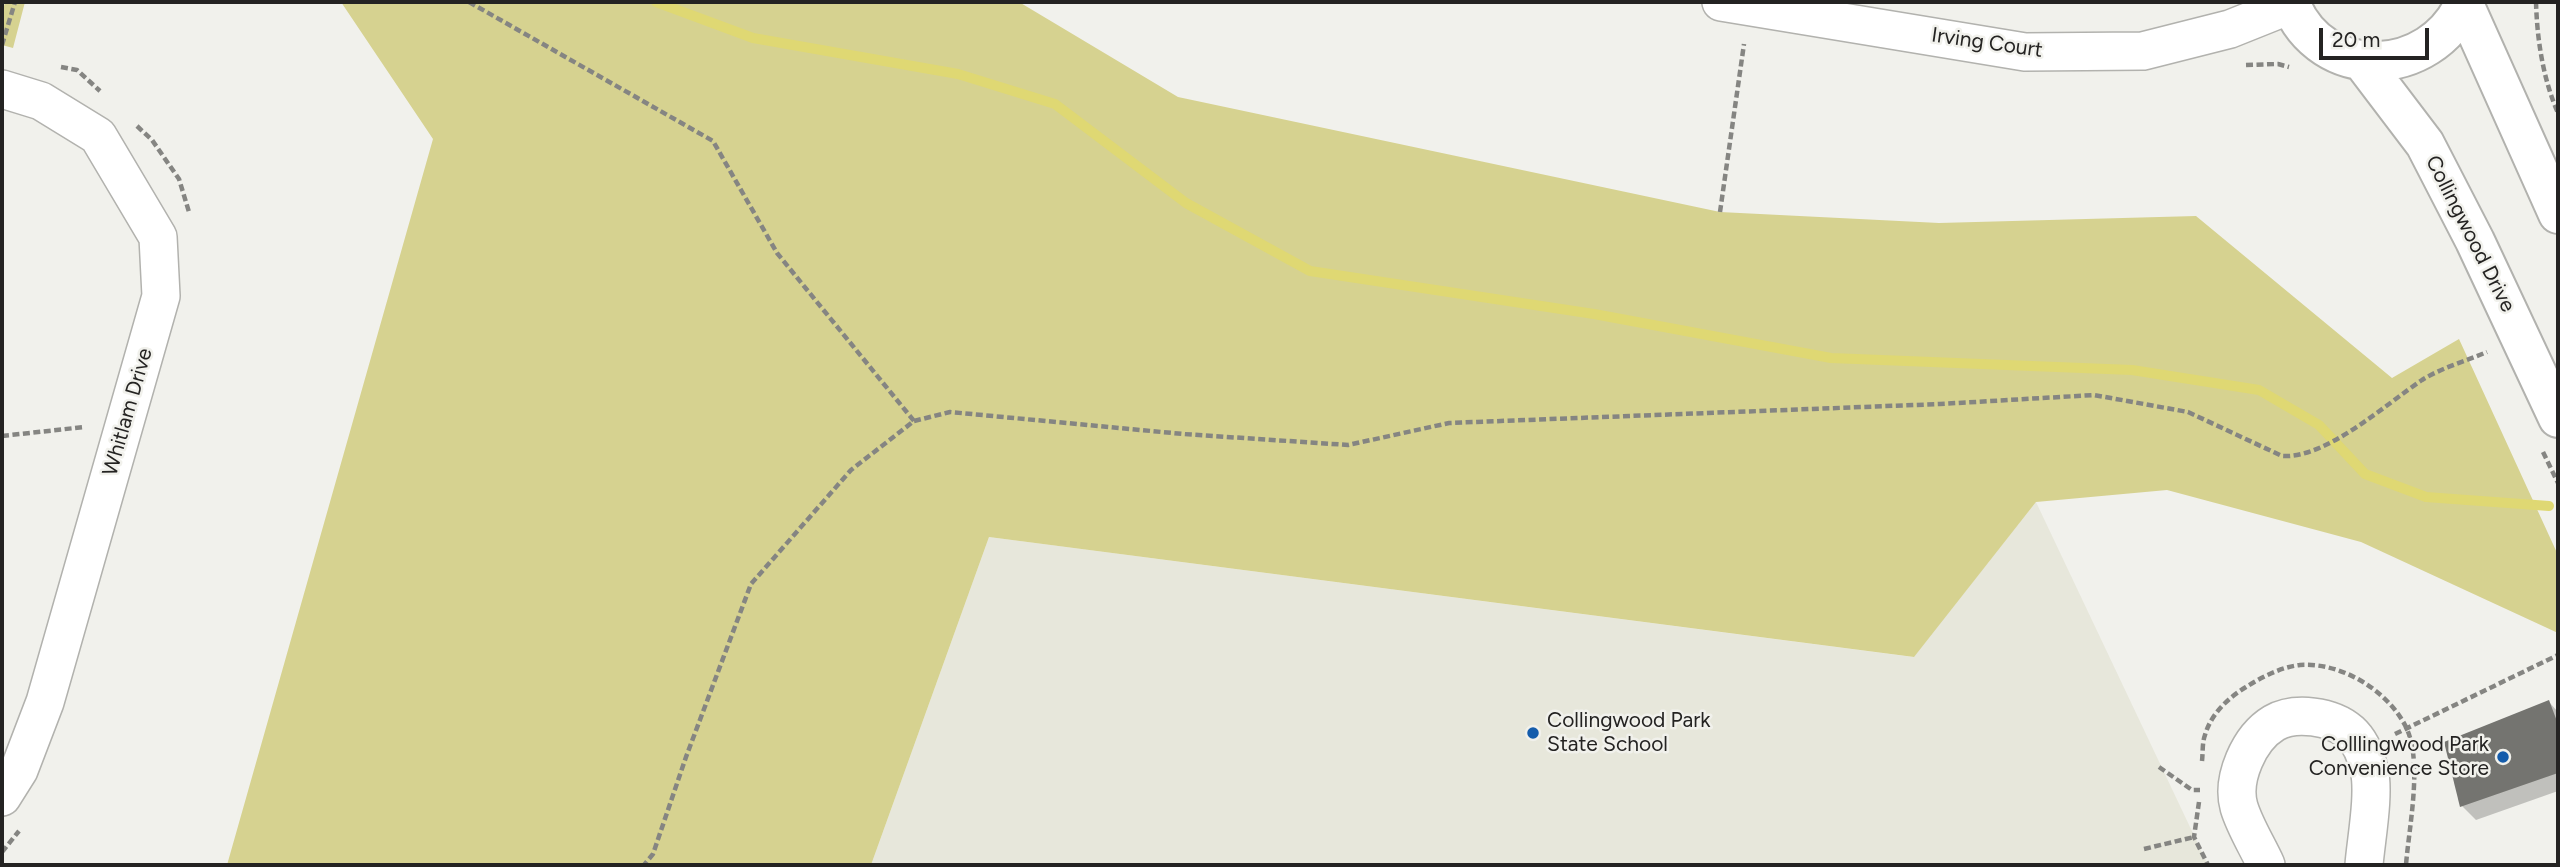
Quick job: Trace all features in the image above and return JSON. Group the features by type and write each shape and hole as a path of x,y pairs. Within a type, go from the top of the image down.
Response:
{"main road":[{"path":"2290,3 2307,31 2332,50 2362,61 2393,61 2423,51 2447,31 2465,3"},
{"path":"2465,3 2558,214"},
{"name":"Collingwood Drive","path":"2362,61 2425,144 2481,253 2558,418"}],"street":[{"name":"Irving Court","path":"1740,3 2025,52 2143,51 2216,33 2290,3"},
{"name":"Whitlam Drive","path":"2,89 41,101 98,136 158,237 161,296 45,702 19,770 2,797"},
{"path":"2266,865 2239,807 2238,790 2245,758 2258,737 2275,723 2302,716 2339,725 2355,737 2363,750 2370,772 2364,865"}],"path":[{"path":"2,45 15,2"},
{"path":"469,2 713,141 777,253 914,421"},
{"path":"2536,2 2536,33 2558,113"},
{"path":"1720,212 1740,3"},
{"path":"2216,33 2226,66 2278,64 2302,70"},
{"path":"644,865 653,854 751,584 851,470 914,421 950,412 1183,434 1348,445 1449,423 1940,404 2094,395 2188,412 2282,456 2294,457 2343,435 2424,379 2494,349"},
{"path":"2,436 124,422"},
{"path":"2363,750 2558,655"},
{"path":"2159,767 2192,790 2200,790"},
{"path":"2144,849 2194,837"}],"shaded area":[{"path":"5,2 25,2 13,48 2,45 2,14"},
{"path":"341,2 1019,2 1178,97 1720,212 1939,223 2196,216 2392,378 2459,339 2558,555 2558,633 2361,542 2167,490 2036,502 1914,657 989,537 871,865 227,865 433,139"},
{"name":"Collingwood Park State School","path":"2036,502 2208,865 871,865 989,537 1913,657"}],"building":[{"name":"Colllingwood Park Convenience Store","path":"2549,700 2558,724 2558,773 2460,807 2444,742"}],"waterway":[{"path":"656,2 753,38 958,74 1055,104 1186,203 1310,271 1594,314 1831,358 2132,370 2259,390 2319,425 2365,474 2426,497 2549,506"}],"place":[{"name":"Collingwood Park State School","path":"1533,733"},
{"name":"Colllingwood Park Convenience Store","path":"2503,757"}]}
